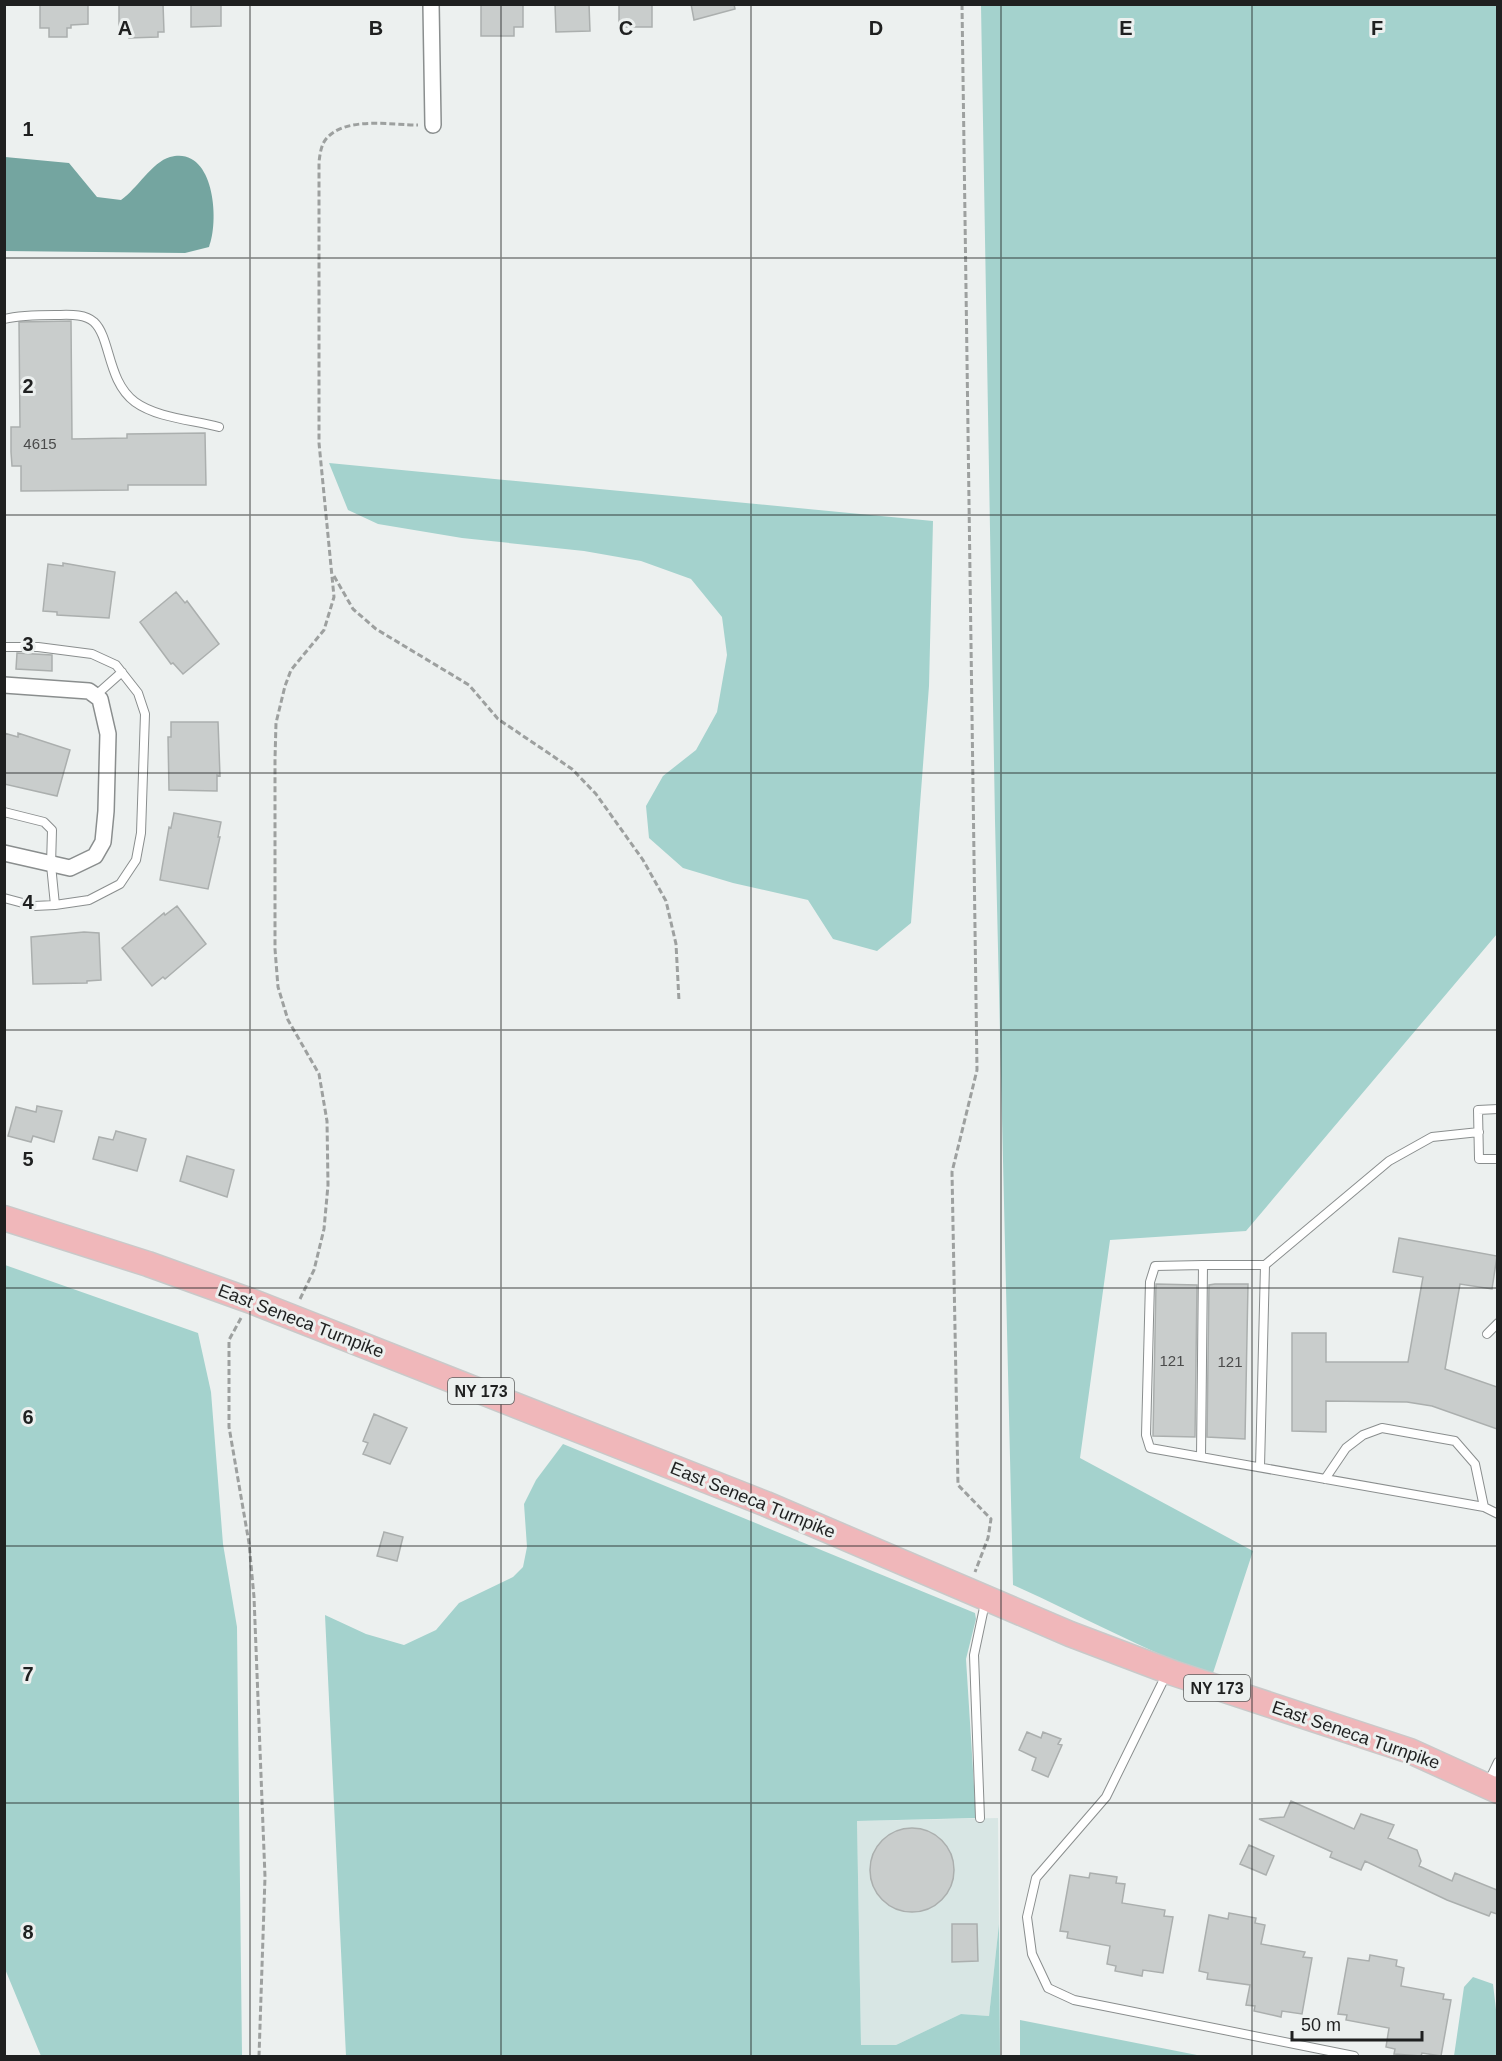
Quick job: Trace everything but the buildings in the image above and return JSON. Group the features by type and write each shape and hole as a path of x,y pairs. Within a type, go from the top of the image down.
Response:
{"main road":[{"name":"East Seneca Turnpike","path":"4,1218 148,1264 251,1301 755,1500 977,1595 1168,1671 1410,1751 1492,1788"}],"street":[{"path":"431,4 433,124"},
{"path":"4,685 89,691 100,699 108,734 103,842 95,856 70,868 4,853"}],"lane":[{"path":"4,319 56,315 85,317 98,328 122,389 136,403 149,410 219,427"},
{"path":"4,647 38,647 92,654 116,665 138,693 145,714 141,833 136,860 120,884 89,900 55,905 34,906 4,898"},
{"path":"95,696 122,672"},
{"path":"4,812 45,822 52,830 51,865 55,905"},
{"path":"1497,1109 1478,1110 1479,1159 1497,1158"},
{"path":"1479,1132 1432,1137 1389,1161 1265,1265 1155,1266 1150,1282 1146,1435 1150,1448 1484,1507 1497,1514"},
{"path":"1201,1457 1203,1265"},
{"path":"1260,1467 1265,1265"},
{"path":"1487,1334 1497,1323"},
{"path":"1325,1479 1346,1448 1363,1435 1382,1428 1455,1441 1475,1464 1484,1507"},
{"path":"977,1595 974,1655 980,1818"},
{"path":"1168,1671 1106,1797 1036,1878 1026,1917 1032,1954 1048,1988 1074,2000 1354,2056"},
{"path":"1492,1788 1497,1762"}],"path":[{"path":"962,4 977,1070 952,1172 958,1485 990,1519 977,1595"},
{"path":"291,1317 314,1270 324,1229 328,1185 327,1121 319,1074 288,1020 278,987 275,949 276,723 291,670 324,630 334,597 319,443 321,147 335,131 355,125 433,124"},
{"path":"332,572 340,592 353,609 376,629 469,685 498,719 573,769 596,794 643,860 666,901 676,944 679,1001"},
{"path":"251,1301 229,1340 229,1427 249,1543 254,1609 265,1878 259,2056"}],"shaded area":[{"path":"981,5 1497,5 1497,934 1246,1231 1110,1240 1080,1458 1253,1551 1212,1676 1136,1644 1013,1585 995,821"},
{"path":"185,156 196,162 205,173 210,187 214,220 209,247 185,253 5,251 5,157 69,163 97,197 121,200 157,164 170,157"},
{"path":"329,463 933,521 929,686 911,923 877,951 833,939 808,900 733,883 683,868 649,838 646,806 663,776 696,750 717,712 727,655 722,617 691,579 641,561 584,551 462,538 378,524 348,510"},
{"path":"5,1265 198,1333 211,1392 223,1544 237,1627 242,2056 41,2056 5,1969"},
{"path":"563,1444 975,1613 976,1619 966,1659 976,1818 857,1821 861,2045 896,2045 961,2014 989,2016 999,1924 1000,2056 346,2056 325,1615 366,1634 404,1645 436,1630 459,1603 513,1577 523,1567 527,1547 524,1504 536,1480"},
{"path":"998,1818 999,1924 989,2016 961,2014 896,2045 861,2046 857,1821"},
{"path":"1473,1977 1493,1984 1497,2018 1497,2056 1454,2056 1464,1987"},
{"path":"1020,2020 1202,2056 1020,2056"}]}
